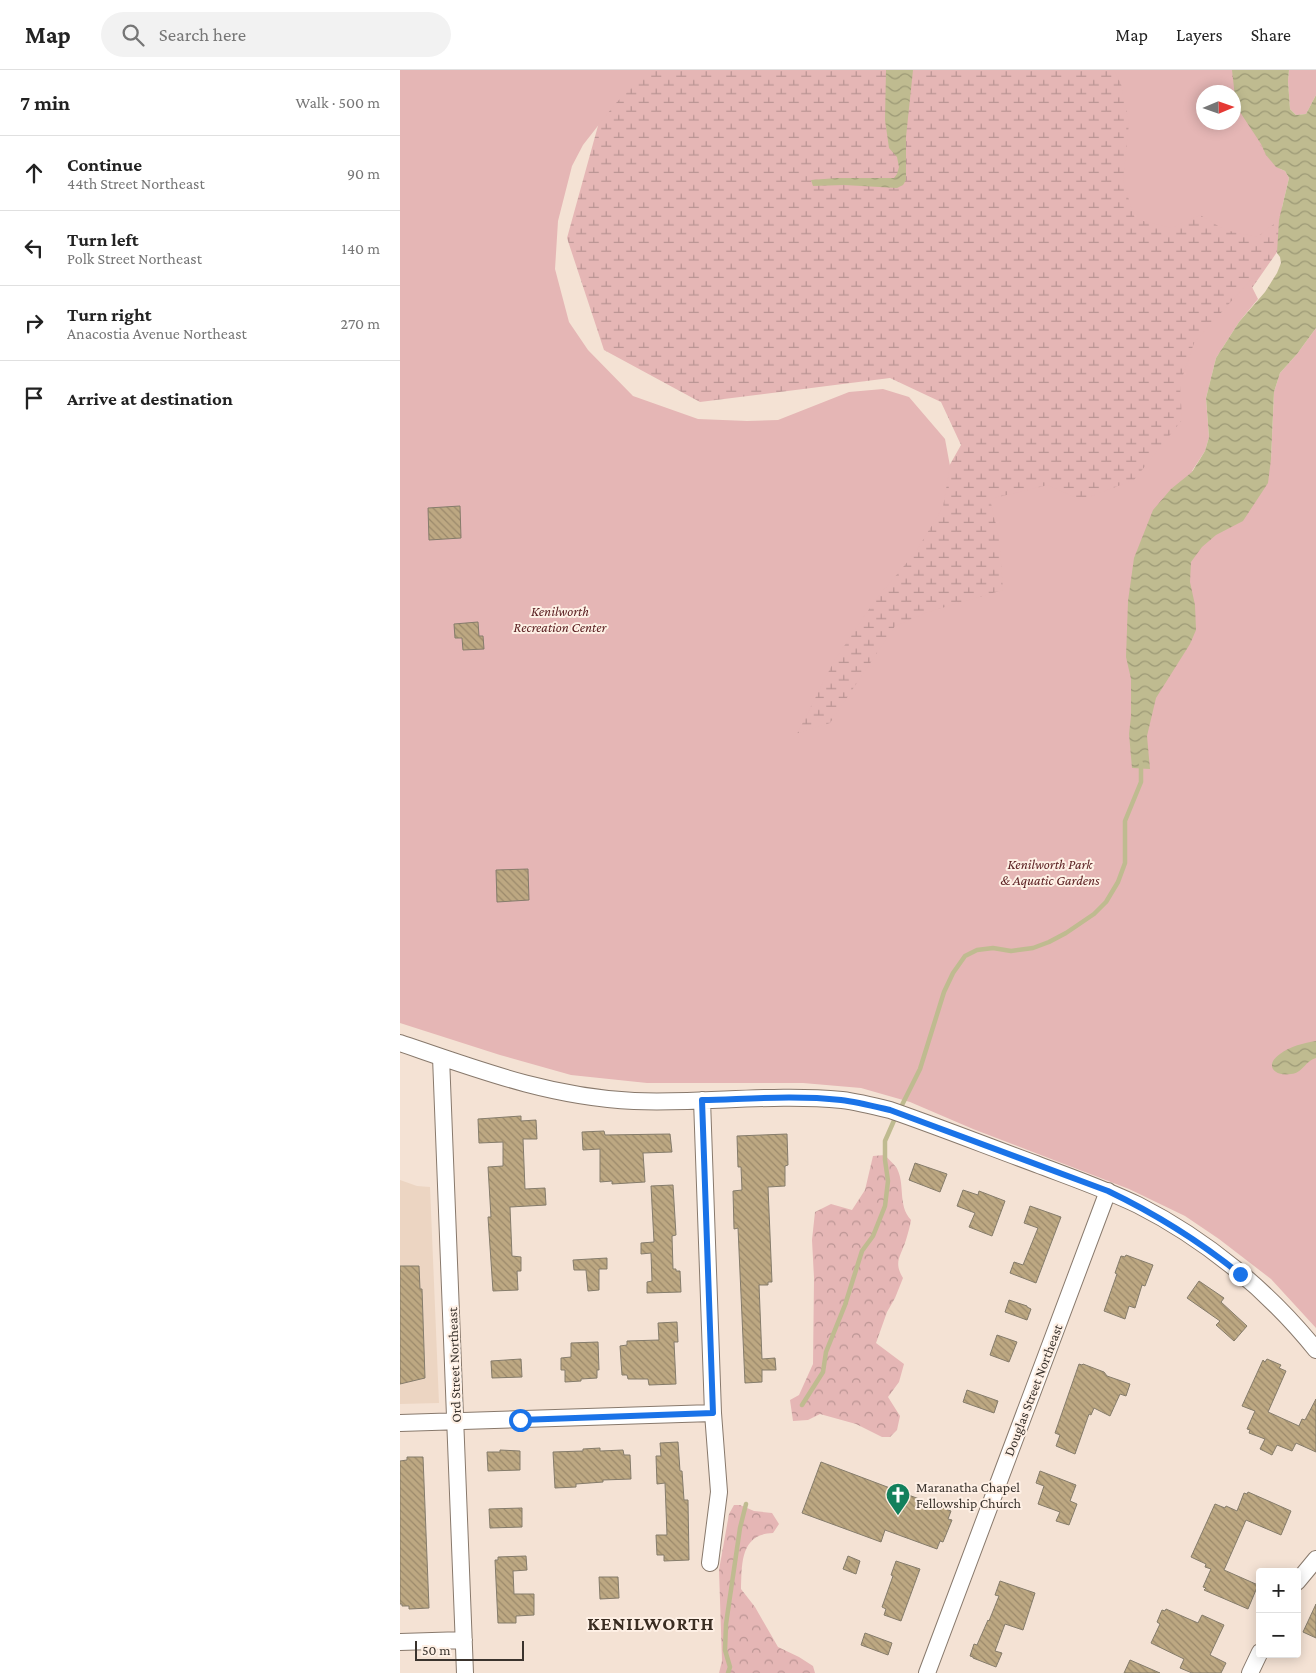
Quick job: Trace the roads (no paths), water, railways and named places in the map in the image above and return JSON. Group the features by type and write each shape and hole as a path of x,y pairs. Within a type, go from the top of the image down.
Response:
{"street":[{"path":"400,1043 507,1079 580,1096 633,1101 823,1099 853,1102 890,1110 1108,1191 1160,1218 1215,1255 1273,1304 1316,1350"},
{"name":"Ord Street Northeast","path":"441,1057 466,1673"},
{"path":"702,1100 713,1413 718,1492 710,1563"},
{"name":"Douglas Street Northeast","path":"927,1673 1108,1191"},
{"path":"400,1424 713,1413"},
{"path":"1301,1577 1316,1559"},
{"path":"400,1642 464,1640"},
{"path":"1250,1673 1257,1658"}],"water":[{"path":"886,70 913,70 906,137 906,180 903,185 897,188 844,185 813,186 811,180 894,178 897,174 899,167 897,157 889,148 885,120"},
{"path":"1232,70 1289,70 1290,109 1296,115 1306,114 1316,95 1316,328 1280,373 1274,392 1268,483 1243,521 1216,535 1202,547 1191,562 1190,582 1195,605 1196,630 1190,644 1156,698 1147,736 1150,769 1132,768 1129,734 1131,679 1126,657 1128,601 1134,558 1153,510 1171,489 1192,472 1205,451 1209,437 1206,398 1216,358 1239,322 1265,292 1281,263 1277,253 1279,220 1289,178 1285,171 1276,167 1266,155 1241,114 1241,85 1234,85"},
{"path":"1316,1041 1316,1058 1298,1072 1280,1074 1273,1069 1272,1066 1275,1058 1284,1051 1297,1045"}],"waterway":[{"path":"900,1109 920,1069 944,992 953,973 965,956 977,950 993,948 1011,951 1033,948 1049,942 1094,914 1106,902 1118,882 1125,863 1125,821 1141,782 1141,763"},
{"path":"802,1405 823,1372 826,1352 845,1305 862,1251 873,1236 885,1206 888,1181 885,1141 896,1116"},
{"path":"728,1673 730,1667 725,1650 726,1624 740,1528 746,1504"}],"place":[{"name":"Maranatha Chapel Fellowship Church","path":"898,1516"}],"district":[{"name":"KENILWORTH","path":"651,1623"}],"park label":[{"name":"Kenilworth Recreation Center","path":"560,620"},
{"name":"Kenilworth Park & Aquatic Gardens","path":"1050,872"}]}
